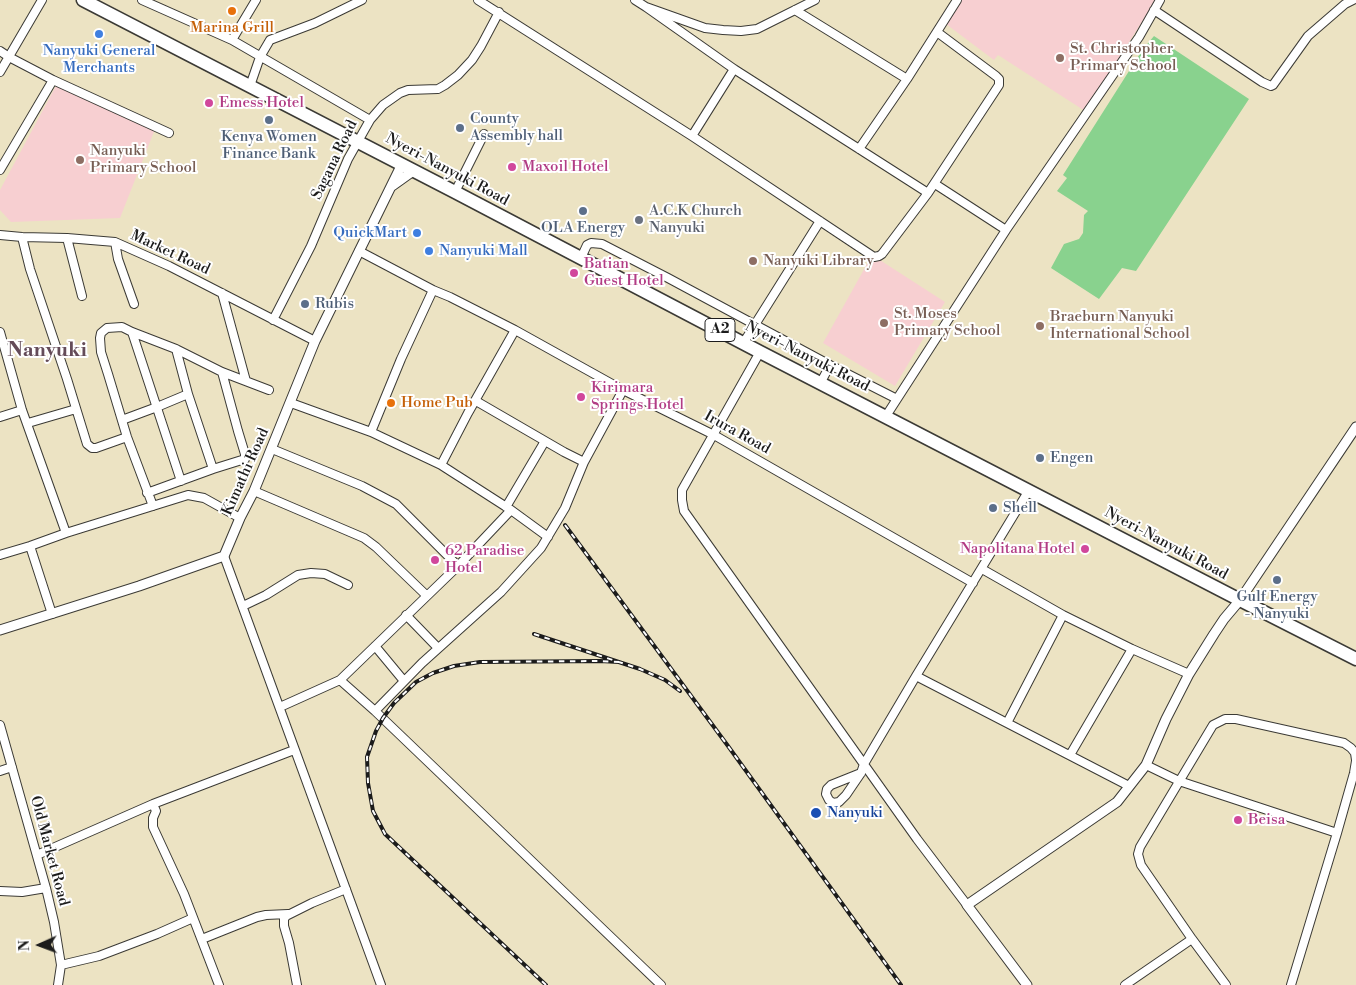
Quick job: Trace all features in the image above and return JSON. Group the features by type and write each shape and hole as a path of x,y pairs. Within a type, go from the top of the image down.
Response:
{"highway":[{"name":"Nyeri-Nanyuki Road","path":"83,0 1356,659"}],"street":[{"path":"0,72 42,0"},
{"path":"142,0 232,40 370,120"},
{"path":"232,40 256,0"},
{"path":"250,86 260,57 270,40 314,23 362,0"},
{"path":"478,0 692,136 874,257 879,256 897,237 934,184 999,81 990,71 938,32"},
{"path":"635,0 734,69 928,193"},
{"path":"646,7 705,28 741,31 757,29 815,0"},
{"path":"858,149 907,80 957,0"},
{"path":"886,416 1006,230 1139,37 1160,0"},
{"path":"1154,10 1265,84 1271,86 1308,36 1345,4 1353,0"},
{"path":"795,10 907,80"},
{"name":"Sagana Road","path":"273,320 311,246 348,159 370,120 383,104 400,93 408,90 438,89 458,75 472,60 499,12"},
{"path":"0,51 53,80 170,133"},
{"path":"692,136 734,69"},
{"path":"0,170 53,80"},
{"path":"455,192 484,134"},
{"name":"Kimathi Road","path":"224,556 240,518 254,492 315,341 402,164"},
{"name":"Kimathi Road","path":"392,186 414,171"},
{"path":"934,184 1006,230"},
{"path":"744,342 820,221"},
{"name":"Market Road","path":"0,235 22,238 67,238 115,242 170,266 315,341"},
{"path":"22,238 30,269 87,444 96,448 127,437"},
{"path":"67,238 82,296"},
{"path":"115,242 118,259 134,304"},
{"path":"581,258 587,246 591,243 602,244 897,399"},
{"name":"Irura Road","path":"359,251 433,290 450,296 623,390 714,435 973,583"},
{"path":"371,432 401,359 433,290"},
{"path":"222,293 246,381"},
{"path":"153,506 127,437 101,352 101,334 107,328 122,326 132,332 176,349 222,372 269,390"},
{"path":"441,465 515,330"},
{"path":"0,332 22,410 66,533"},
{"path":"132,332 181,481"},
{"path":"176,349 188,394 213,468"},
{"path":"760,352 682,490 684,511 917,840 1027,985"},
{"path":"821,382 830,365"},
{"path":"147,493 213,468 245,460 222,372"},
{"path":"375,711 438,648 501,592 541,548 565,508 584,462 623,390"},
{"path":"122,420 188,394"},
{"path":"476,401 584,462"},
{"path":"291,403 371,432 441,465 509,508 548,537"},
{"path":"28,423 76,409"},
{"path":"0,417 22,410"},
{"path":"967,905 1117,802 1146,765 1166,719 1190,674 1224,619 1240,600 1356,427"},
{"path":"280,707 340,680 458,566 509,508 545,441"},
{"path":"272,449 362,486 396,504 458,566"},
{"path":"860,773 831,785 827,789 826,794 829,800 834,803 839,802 846,795 860,773 916,676 1029,490"},
{"path":"254,492 364,538 426,595"},
{"path":"0,555 181,496 204,498 240,518"},
{"path":"30,546 52,614"},
{"path":"0,630 139,586 224,556 381,985"},
{"path":"982,569 1063,615 1132,649 1190,674"},
{"path":"243,606 266,595 298,575 311,572 325,574 348,585"},
{"path":"406,615 438,648"},
{"path":"1007,723 1063,615"},
{"path":"375,646 404,681"},
{"path":"1070,755 1132,649"},
{"path":"916,676 1130,786"},
{"path":"340,680 375,711 661,985"},
{"path":"1226,985 1141,865 1138,854 1140,847 1213,725 1230,718 1344,743 1355,753 1354,773 1291,985"},
{"name":"Old Market Road","path":"0,725 37,854 54,922 61,965 58,985"},
{"path":"37,854 153,804 294,750"},
{"path":"1146,765 1179,781 1337,833"},
{"path":"0,771 12,767"},
{"path":"153,804 156,811 153,818 153,827 180,885 219,985"},
{"path":"0,891 22,892 46,888"},
{"path":"202,939 257,917 288,914 346,889"},
{"path":"288,914 284,920 284,926 297,985"},
{"path":"61,965 99,956 163,932 193,918"},
{"path":"1125,985 1192,939"}],"shaded area":[{"name":"St. Christopher Primary School","path":"961,0 1156,0 1085,111 998,55 994,60 946,24"},
{"name":"Nanyuki Primary School","path":"57,84 155,129 120,218 11,222 0,210 0,190"},
{"name":"St. Moses Primary School","path":"872,255 945,302 895,386 823,343"}],"green space":[{"path":"1154,36 1249,99 1136,271 1122,268 1099,299 1051,268 1064,244 1079,239 1083,233 1084,215 1088,211 1057,191 1067,178 1063,175 1143,49"}],"railway":[{"path":"565,525 901,985"},
{"path":"534,634 640,669 665,680 680,691"},
{"path":"546,985 385,834 373,811 368,783 367,757 376,731 394,703 416,682 433,673 454,666 480,662 619,662"}],"place":[{"name":"Marina Grill","path":"232,11"},
{"name":"Nanyuki General Merchants","path":"99,34"},
{"name":"St. Christopher Primary School","path":"1060,58"},
{"name":"Emess Hotel","path":"209,103"},
{"name":"Kenya Women Finance Bank","path":"269,120"},
{"name":"County Assembly hall","path":"460,128"},
{"name":"Nanyuki Primary School","path":"80,160"},
{"name":"Maxoil Hotel","path":"512,167"},
{"name":"OLA Energy","path":"583,211"},
{"name":"A.C.K Church Nanyuki","path":"639,220"},
{"name":"QuickMart","path":"417,233"},
{"name":"Nanyuki Mall","path":"429,251"},
{"name":"Nanyuki Library","path":"753,261"},
{"name":"Batian Guest Hotel","path":"574,273"},
{"name":"Rubis","path":"305,304"},
{"name":"St. Moses Primary School","path":"884,323"},
{"name":"Braeburn Nanyuki International School","path":"1040,326"},
{"name":"Kirimara Springs Hotel","path":"581,397"},
{"name":"Home Pub","path":"391,403"},
{"name":"Engen","path":"1040,458"},
{"name":"Shell","path":"993,508"},
{"name":"Napolitana Hotel","path":"1085,549"},
{"name":"62 Paradise Hotel","path":"435,560"},
{"name":"Gulf Energy - Nanyuki","path":"1277,580"},
{"name":"Nanyuki","path":"816,813"},
{"name":"Beisa","path":"1238,820"}],"district":[{"name":"Nanyuki","path":"47,351"}]}
